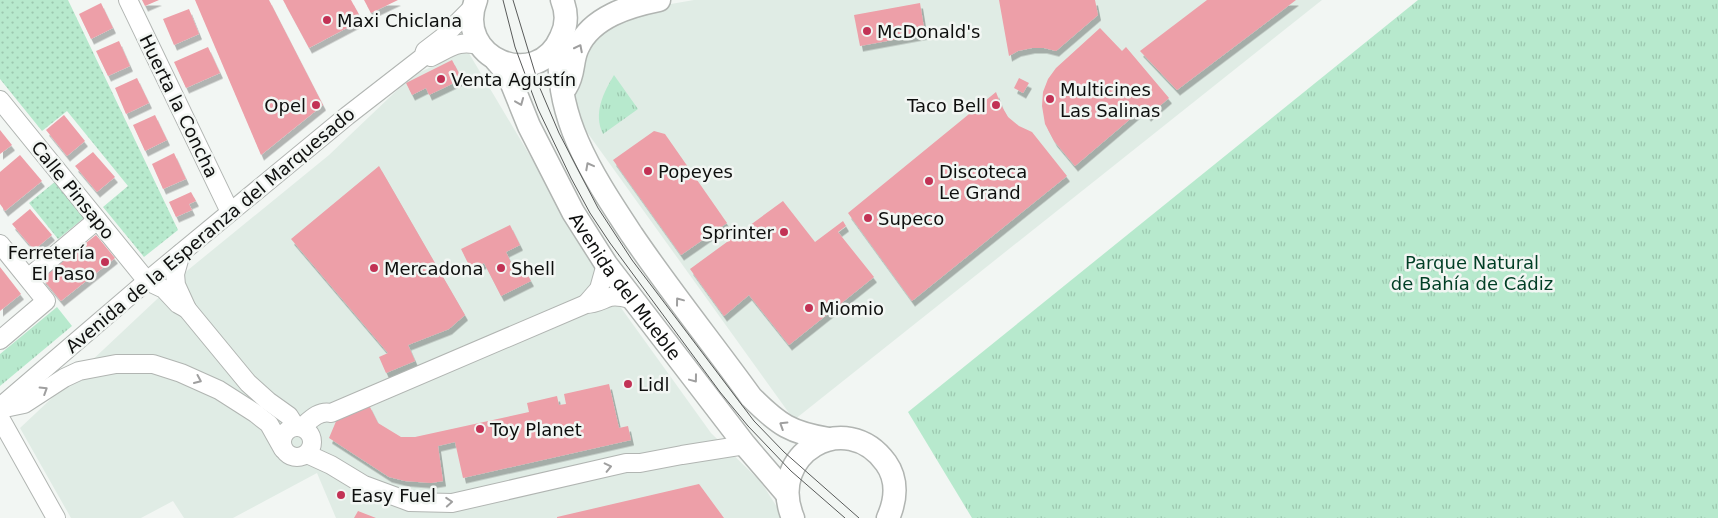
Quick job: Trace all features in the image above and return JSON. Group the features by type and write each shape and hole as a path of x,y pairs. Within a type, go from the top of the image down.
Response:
{"main road":[{"name":"Avenida del Mueble","path":"562,0 565,11 558,58 562,92 572,128 582,153 597,181 654,266 751,398 787,428 808,436 857,440 870,446 881,455 889,467 894,480 895,494 888,518"},
{"path":"489,53 512,65 531,64 549,54 562,35 579,18 625,0"},
{"path":"562,92 572,78 574,59 578,46 589,32 606,19 624,9 659,0"},
{"name":"Avenida del Mueble","path":"475,3 472,28 489,53 508,74 529,126 574,212 606,264 745,445 787,494"},
{"path":"794,518 787,494 788,482 796,462 816,444 829,439"}],"street":[{"name":"Huerta la Concha","path":"128,0 230,212"},
{"path":"475,3 442,38 425,51 423,57 431,57 453,45 462,43 472,44 489,53"},
{"name":"Avenida de la Esperanza del Marquesado","path":"0,408 146,281 423,57"},
{"name":"Calle Pinsapo","path":"0,100 146,281"},
{"path":"28,278 97,220"},
{"path":"0,244 46,301 0,340"},
{"path":"181,253 176,268 176,285 187,309 248,383 288,416 304,437 331,465 364,486 410,502 452,503 626,463 640,463 682,454 745,445"},
{"path":"586,304 599,289 606,264"},
{"path":"146,281 164,289 178,304 187,309"},
{"path":"248,383 268,424 283,449 287,454 298,458 304,437 316,415 325,412 331,413 586,304 595,304 618,296 634,300"},
{"path":"0,408 24,404 64,378 79,371 116,364 153,364 180,372 219,390 255,413 268,424"},
{"path":"0,418 56,518"},
{"path":"283,449 282,437 290,428 304,437"}],"shaded area":[{"path":"694,0 1322,0 794,420 579,121 575,101 577,70 593,36 636,10"},
{"path":"467,50 619,305 711,433 761,482 784,518 336,518 317,473 233,518 184,518 173,501 141,518 71,518 20,428 188,270 329,155 412,76"}],"green space":[{"path":"0,0 68,0 178,230 144,257 103,207 128,186 67,111 42,131 0,79"},
{"name":"Parque Natural de Bahía de Cádiz","path":"1418,0 1718,0 1718,518 972,518 908,412"},
{"path":"614,75 638,109 603,134 600,126 599,111 603,96"},
{"path":"56,181 85,217 58,239 29,203"},
{"path":"57,307 72,326 0,386 0,354"}],"building":[{"path":"142,0 159,0 145,6"},
{"path":"195,0 269,0 323,105 261,155"},
{"path":"283,0 351,0 362,20 309,48"},
{"path":"364,0 398,0 371,13"},
{"path":"999,0 1095,0 1098,15 1056,51 1032,48 1018,51 1009,56"},
{"path":"1207,0 1296,0 1177,90 1140,51"},
{"path":"101,3 113,28 91,39 79,14"},
{"path":"920,3 925,34 860,46 854,15"},
{"path":"189,9 199,34 174,45 163,19"},
{"path":"1100,28 1122,51 1126,47 1169,98 1148,116 1142,109 1075,166 1054,141 1045,124 1042,106 1043,92 1048,79 1056,68"},
{"path":"119,41 130,66 108,76 96,51"},
{"path":"208,47 220,73 186,88 174,62"},
{"path":"452,60 462,79 429,95 426,88 412,95 406,83"},
{"path":"137,78 149,103 126,114 115,88"},
{"path":"1019,78 1029,83 1023,93 1014,88"},
{"path":"996,92 1008,117 1019,126 1032,132 1067,176 912,301 848,213"},
{"path":"64,115 85,141 67,156 46,130"},
{"path":"155,115 167,140 145,151 133,125"},
{"path":"0,130 12,145 0,154"},
{"path":"654,131 665,134 727,223 681,255 613,160"},
{"path":"93,152 115,177 97,192 75,166"},
{"path":"174,153 186,179 163,189 152,164"},
{"path":"20,155 42,181 5,211 0,204 0,172"},
{"path":"379,166 465,315 449,329 408,345 415,361 386,373 379,357 388,353 291,239"},
{"path":"191,192 196,201 189,204 192,210 176,217 169,202"},
{"path":"783,201 815,242 843,221 846,226 838,232 874,277 789,345 749,295 724,316 690,269"},
{"path":"30,209 52,235 34,250 12,224"},
{"path":"510,225 520,245 506,252 514,269 522,265 531,281 501,296 484,263 471,269 461,249"},
{"path":"96,235 115,258 61,301 42,278"},
{"path":"0,267 21,294 0,311"},
{"path":"609,384 619,428 628,426 631,440 463,478 455,442 438,446 443,481 431,483 405,481 389,477 329,438 337,419 369,405 378,423 401,437 415,437 529,412 527,403 557,396 559,405 566,404 564,394"},
{"path":"699,484 724,518 557,518 557,517"},
{"path":"358,511 376,518 354,518"}],"tram line":[{"path":"503,0 515,47 538,109 590,213 720,392 748,426 791,471 845,518"},
{"path":"513,0 539,86 559,133 598,208 632,260 754,421 784,452 859,518"}],"place":[{"name":"Maxi Chiclana","path":"327,20"},
{"name":"McDonald's","path":"867,31"},
{"name":"Venta Agustín","path":"441,79"},
{"name":"Multicines Las Salinas","path":"1050,99"},
{"name":"Opel","path":"316,105"},
{"name":"Taco Bell","path":"996,105"},
{"name":"Popeyes","path":"648,171"},
{"name":"Discoteca Le Grand","path":"929,181"},
{"name":"Supeco","path":"868,218"},
{"name":"Sprinter","path":"784,232"},
{"name":"Ferretería El Paso","path":"105,262"},
{"name":"Mercadona","path":"374,268"},
{"name":"Shell","path":"501,268"},
{"name":"Miomio","path":"809,308"},
{"name":"Lidl","path":"628,384"},
{"name":"Toy Planet","path":"480,429"},
{"name":"Easy Fuel","path":"341,495"}]}
